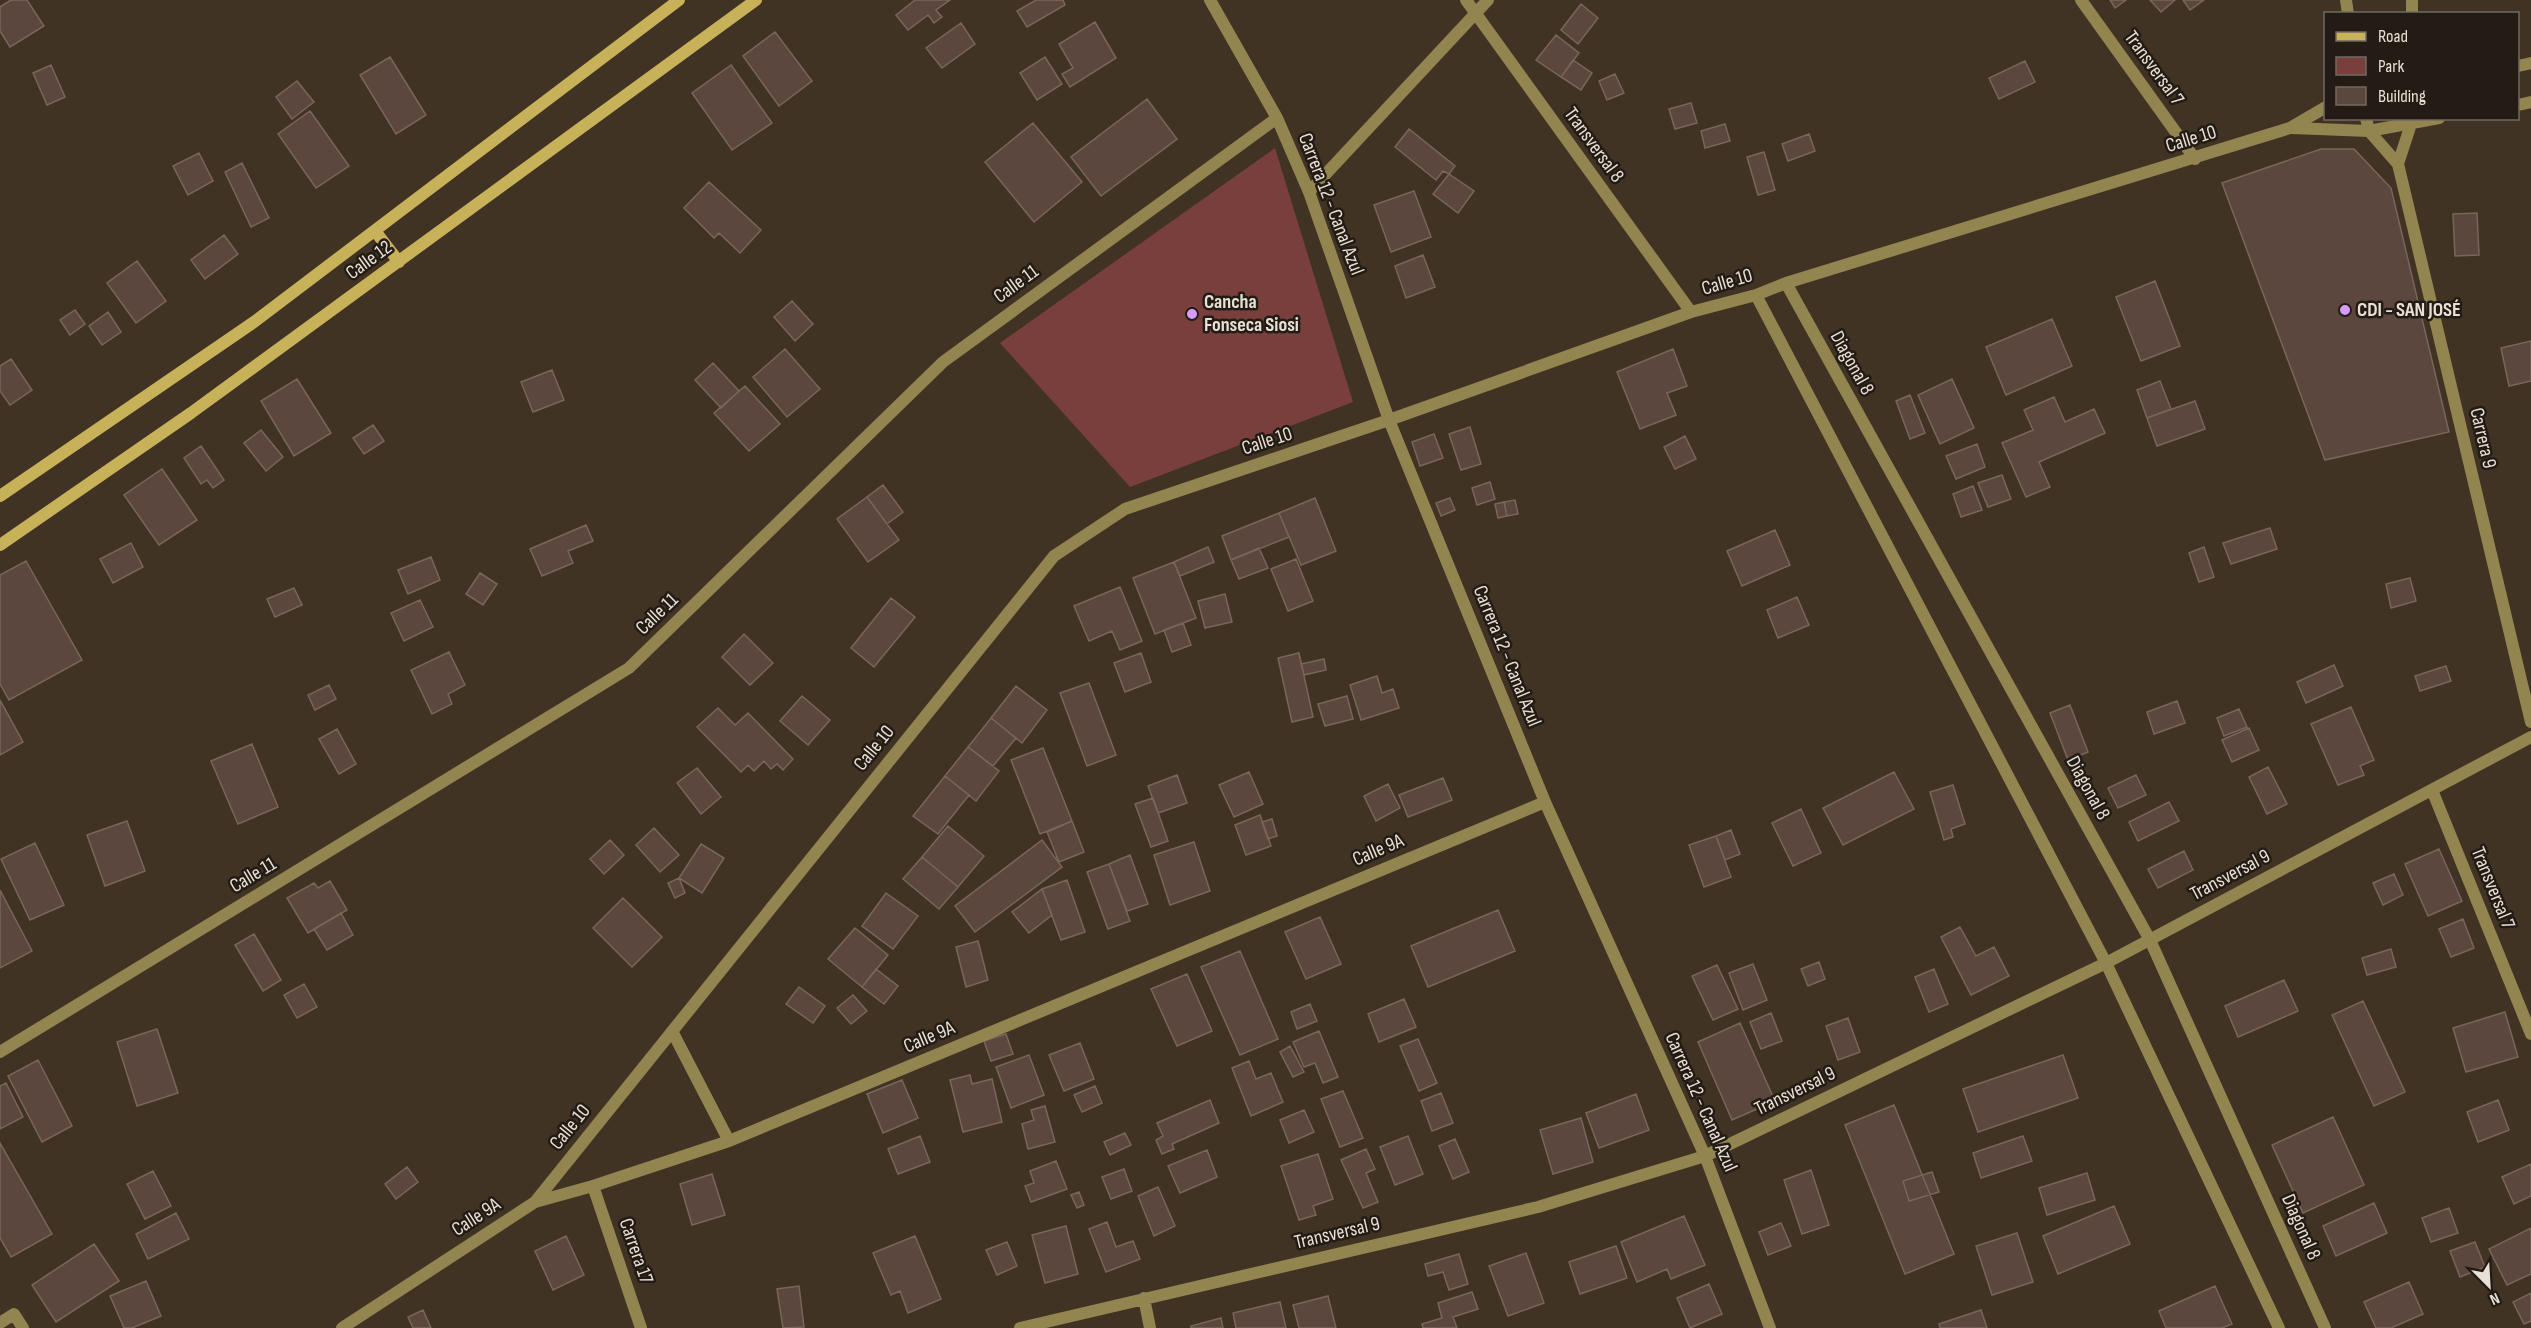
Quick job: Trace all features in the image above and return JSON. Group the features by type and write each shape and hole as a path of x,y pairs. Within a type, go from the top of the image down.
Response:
{"street":[{"name":"Calle 12","path":"0,496 254,322 679,0"},
{"name":"Calle 12","path":"0,545 191,413 756,0"},
{"name":"Carrera 12 - Canal Azul","path":"1210,0 1276,118 1309,192 1389,420 1545,802 1705,1156 1770,1328"},
{"name":"Transversal 8","path":"1466,0 1691,312"},
{"path":"1309,192 1488,0"},
{"name":"Transversal 7","path":"2081,0 2195,159"},
{"name":"Calle 10","path":"535,1202 1054,556 1125,508 1389,420 1691,312 1756,295 1786,283 2290,128 2324,108"},
{"name":"Calle 11","path":"0,1052 629,668 943,362 1276,118"},
{"path":"2398,164 2413,121"},
{"name":"Calle 10","path":"2290,128 2413,121"},
{"path":"2367,125 2398,164"},
{"name":"Carrera 9","path":"2398,164 2531,722"},
{"path":"375,231 399,262"},
{"name":"Diagonal 8","path":"1786,283 2150,940 2325,1328"},
{"path":"1756,295 2106,963 2279,1328"},
{"name":"Transversal 9","path":"1020,1328 1538,1207 1705,1156 2106,963 2531,737"},
{"name":"Transversal 7","path":"2432,790 2531,1034"},
{"name":"Calle 9A","path":"342,1328 535,1202 593,1186 729,1141 1545,802"},
{"path":"672,1031 729,1141"},
{"name":"Carrera 17","path":"593,1186 641,1328"},
{"path":"1144,1298 1150,1328"},
{"path":"0,1323 14,1314 23,1328"}],"green space":[{"path":"1275,148 1353,402 1130,487 1000,343"}],"building":[{"path":"11,0 27,0 44,26 10,47 0,31 0,7"},
{"path":"915,0 950,0 936,10 942,17 934,23 928,15 908,30 896,15"},
{"path":"1036,0 1063,0 1065,5 1027,27 1017,11"},
{"path":"2110,0 2126,0 2115,8"},
{"path":"2150,0 2175,0 2161,12"},
{"path":"2183,0 2204,0 2190,10"},
{"path":"1581,4 1598,18 1578,44 1561,30"},
{"path":"1095,22 1116,58 1070,87 1062,74 1073,68 1059,44"},
{"path":"961,23 975,44 942,68 926,48"},
{"path":"775,32 812,81 779,106 743,56"},
{"path":"1556,35 1579,53 1561,77 1536,60"},
{"path":"390,57 426,115 396,134 360,75"},
{"path":"1045,57 1062,84 1037,100 1020,73"},
{"path":"1573,60 1592,73 1581,90 1561,77"},
{"path":"2025,61 2035,82 1999,99 1989,78"},
{"path":"51,65 65,97 47,105 33,73"},
{"path":"731,65 772,123 732,150 692,93"},
{"path":"1615,74 1624,93 1607,100 1599,81"},
{"path":"297,81 314,102 292,119 276,97"},
{"path":"1147,99 1177,139 1101,196 1071,157"},
{"path":"1691,103 1697,123 1675,129 1669,109"},
{"path":"310,111 349,166 316,188 278,134"},
{"path":"1033,123 1082,182 1034,222 985,162"},
{"path":"1725,124 1730,141 1705,148 1701,131"},
{"path":"1409,129 1455,166 1449,174 1443,171 1436,180 1395,147"},
{"path":"1809,134 1815,151 1788,161 1782,144"},
{"name":"CDI - SAN JOSÉ","path":"2321,149 2354,149 2391,188 2449,432 2325,460 2222,183"},
{"path":"1764,152 1775,190 1758,195 1747,157"},
{"path":"199,153 213,181 188,195 173,166"},
{"path":"242,163 269,218 251,227 225,172"},
{"path":"1449,174 1474,191 1458,213 1433,194"},
{"path":"709,182 761,230 740,253 719,233 714,238 684,208"},
{"path":"1414,191 1431,237 1391,252 1374,205"},
{"path":"2477,213 2479,255 2455,256 2453,214"},
{"path":"224,235 238,254 205,279 191,260"},
{"path":"1423,255 1435,287 1406,298 1395,266"},
{"path":"137,261 166,301 136,323 107,283"},
{"path":"2155,281 2180,346 2141,361 2116,297"},
{"path":"792,301 813,324 795,341 774,317"},
{"path":"75,310 85,324 70,335 60,320"},
{"path":"108,312 121,332 102,345 89,326"},
{"path":"2052,319 2072,366 2006,395 1986,347"},
{"path":"2531,341 2531,381 2509,386 2501,348"},
{"path":"785,349 820,389 787,417 753,377"},
{"path":"1673,349 1687,386 1667,393 1676,415 1640,429 1617,372"},
{"path":"11,359 32,390 10,405 0,391 0,366"},
{"path":"713,363 739,391 721,408 695,380"},
{"path":"552,370 564,400 533,412 521,382"},
{"path":"297,379 331,433 294,456 261,401"},
{"path":"1952,379 1974,428 1940,444 1918,395"},
{"path":"2160,381 2171,409 2147,418 2137,390"},
{"path":"745,386 780,424 749,451 714,413"},
{"path":"1910,395 1925,433 1910,439 1896,401"},
{"path":"2054,397 2065,422 2094,409 2105,433 2039,462 2050,487 2026,497 2002,443 2033,430 2024,410"},
{"path":"2195,401 2205,429 2157,446 2147,418"},
{"path":"373,425 384,441 364,454 353,438"},
{"path":"1470,427 1481,464 1461,470 1449,434"},
{"path":"261,430 283,457 266,471 244,443"},
{"path":"1434,434 1443,458 1420,466 1412,442"},
{"path":"1685,436 1696,459 1675,469 1664,447"},
{"path":"1977,444 1985,467 1956,479 1946,456"},
{"path":"201,446 224,480 213,488 207,480 201,484 184,458"},
{"path":"162,469 197,520 159,545 124,495"},
{"path":"2002,475 2011,499 1988,507 1978,483"},
{"path":"1490,482 1495,499 1477,505 1472,488"},
{"path":"883,485 903,512 887,524 867,497"},
{"path":"1973,486 1982,510 1961,517 1953,494"},
{"path":"867,497 899,540 868,562 837,519"},
{"path":"1315,498 1336,551 1301,565 1279,513"},
{"path":"1450,498 1455,510 1441,516 1436,503"},
{"path":"1515,500 1518,514 1507,516 1504,502"},
{"path":"1504,502 1507,516 1498,518 1495,504"},
{"path":"1279,513 1289,537 1231,560 1222,536"},
{"path":"586,525 593,541 568,551 573,563 542,576 530,549"},
{"path":"2270,528 2277,549 2231,564 2223,543"},
{"path":"1775,530 1790,565 1742,586 1727,551"},
{"path":"131,543 143,567 113,583 100,559"},
{"path":"1208,547 1214,562 1180,576 1174,562"},
{"path":"2204,547 2214,577 2199,582 2189,553"},
{"path":"1259,548 1268,568 1239,579 1231,560"},
{"path":"431,557 440,580 408,594 398,570"},
{"path":"1296,559 1313,601 1288,611 1271,569"},
{"path":"26,561 82,660 9,700 0,684 0,575"},
{"path":"1174,562 1196,618 1155,634 1133,578"},
{"path":"480,573 497,584 483,605 466,594"},
{"path":"2410,578 2416,601 2391,608 2386,584"},
{"path":"1120,587 1142,641 1120,650 1112,631 1089,641 1074,606"},
{"path":"294,588 302,605 275,617 267,599"},
{"path":"1225,594 1232,622 1205,628 1198,601"},
{"path":"1797,597 1809,625 1778,638 1767,610"},
{"path":"891,598 915,617 874,667 851,648"},
{"path":"420,600 433,627 404,641 391,613"},
{"path":"1183,623 1191,645 1172,652 1164,630"},
{"path":"744,634 773,663 750,685 722,657"},
{"path":"449,652 465,685 448,694 452,704 432,714 411,670"},
{"path":"1141,653 1151,682 1125,692 1114,663"},
{"path":"1299,653 1313,717 1292,722 1278,658"},
{"path":"1324,659 1326,670 1304,675 1301,664"},
{"path":"2334,665 2343,686 2306,703 2297,682"},
{"path":"2446,666 2451,681 2420,691 2415,676"},
{"path":"1377,676 1382,693 1393,689 1399,708 1361,720 1350,685"},
{"path":"1089,683 1116,755 1087,766 1060,693"},
{"path":"329,685 336,699 315,710 308,695"},
{"path":"1016,686 1047,710 1022,743 991,718"},
{"path":"802,696 830,720 808,745 780,721"},
{"path":"1347,696 1353,719 1325,726 1318,704"},
{"path":"0,700 23,742 0,755"},
{"path":"2177,701 2185,723 2154,734 2147,712"},
{"path":"2070,705 2088,752 2068,760 2050,713"},
{"path":"2351,707 2374,760 2360,766 2364,775 2338,785 2311,724"},
{"path":"718,708 735,725 748,713 793,759 783,770 777,764 771,769 764,761 754,771 748,765 741,772 697,727"},
{"path":"2239,709 2247,727 2224,736 2217,718"},
{"path":"991,718 1016,738 993,766 968,747"},
{"path":"2249,728 2259,750 2232,762 2222,740"},
{"path":"337,729 356,764 339,774 319,739"},
{"path":"252,744 278,807 238,824 211,761"},
{"path":"968,747 999,771 976,801 945,776"},
{"path":"1043,748 1072,821 1040,834 1011,760"},
{"path":"2268,767 2287,804 2267,814 2249,777"},
{"path":"697,768 721,797 701,814 677,783"},
{"path":"1249,772 1263,804 1234,817 1219,785"},
{"path":"1894,772 1914,809 1843,845 1823,808"},
{"path":"1177,775 1187,803 1158,813 1148,786"},
{"path":"2136,775 2146,795 2118,808 2108,788"},
{"path":"945,776 969,795 938,834 913,816"},
{"path":"1443,778 1452,800 1408,817 1399,795"},
{"path":"1388,784 1400,808 1376,821 1364,796"},
{"path":"1953,785 1965,824 1951,829 1953,837 1944,840 1930,792"},
{"path":"1153,798 1168,841 1151,847 1135,804"},
{"path":"2169,802 2179,821 2138,841 2129,822"},
{"path":"1801,809 1821,853 1793,866 1772,823"},
{"path":"1260,815 1271,846 1246,855 1235,825"},
{"path":"1272,819 1277,836 1268,839 1262,822"},
{"path":"127,821 145,871 105,886 87,835"},
{"path":"1072,821 1084,852 1059,862 1047,832"},
{"path":"948,826 984,856 958,887 922,857"},
{"path":"654,828 679,855 660,872 636,845"},
{"path":"1731,830 1740,854 1725,860 1716,836"},
{"path":"1716,836 1731,877 1704,887 1689,845"},
{"path":"610,840 624,855 604,874 590,859"},
{"path":"1042,840 1062,867 975,932 955,906"},
{"path":"1194,842 1210,891 1170,905 1154,855"},
{"path":"35,843 64,905 30,920 1,859"},
{"path":"701,844 724,858 702,893 679,878"},
{"path":"2439,849 2462,901 2428,916 2405,864"},
{"path":"2184,851 2193,870 2158,888 2148,869"},
{"path":"1130,855 1148,904 1127,911 1109,864"},
{"path":"922,857 958,887 939,909 903,879"},
{"path":"1109,864 1130,921 1108,929 1087,872"},
{"path":"2394,874 2403,895 2383,905 2373,883"},
{"path":"679,878 685,893 675,898 668,883"},
{"path":"1067,880 1085,932 1061,940 1042,889"},
{"path":"330,881 347,910 308,933 287,898 314,883 318,888"},
{"path":"1042,889 1052,915 1029,933 1012,912"},
{"path":"0,890 32,951 0,968"},
{"path":"886,893 918,916 893,949 862,926"},
{"path":"623,898 662,937 632,967 593,928"},
{"path":"1498,910 1515,951 1428,987 1411,946"},
{"path":"341,913 353,935 327,950 314,929"},
{"path":"1320,917 1341,964 1306,979 1285,932"},
{"path":"2463,919 2474,948 2451,957 2439,929"},
{"path":"1960,927 1976,956 1994,947 2009,976 1971,995 1941,937"},
{"path":"855,928 888,955 862,987 828,959"},
{"path":"254,934 281,980 263,991 235,945"},
{"path":"978,941 988,980 966,987 956,947"},
{"path":"2391,949 2396,967 2367,975 2362,958"},
{"path":"1240,951 1278,1039 1240,1055 1201,967"},
{"path":"1819,962 1825,979 1808,986 1801,969"},
{"path":"1753,964 1767,1000 1743,1010 1729,973"},
{"path":"1717,965 1738,1009 1713,1020 1692,976"},
{"path":"876,969 898,986 884,1004 862,987"},
{"path":"1934,969 1948,1004 1929,1012 1915,977"},
{"path":"1187,974 1212,1031 1177,1046 1151,989"},
{"path":"2284,980 2298,1011 2238,1037 2225,1006"},
{"path":"304,984 317,1007 297,1018 284,995"},
{"path":"799,987 825,1006 813,1023 786,1004"},
{"path":"853,995 867,1011 851,1024 837,1008"},
{"path":"1404,999 1416,1027 1379,1042 1368,1014"},
{"path":"2363,1001 2405,1092 2374,1106 2332,1015"},
{"path":"1310,1004 1317,1021 1297,1029 1291,1012"},
{"path":"2505,1012 2518,1057 2466,1072 2453,1028"},
{"path":"1771,1013 1782,1041 1761,1049 1750,1022"},
{"path":"1848,1018 1860,1052 1838,1060 1826,1026"},
{"path":"1740,1023 1775,1101 1732,1120 1698,1042"},
{"path":"157,1029 178,1093 137,1106 117,1042"},
{"path":"1319,1031 1338,1077 1323,1083 1315,1063 1304,1067 1293,1042"},
{"path":"1006,1034 1013,1054 991,1061 984,1041"},
{"path":"1418,1039 1437,1083 1419,1091 1400,1046"},
{"path":"1080,1043 1094,1079 1064,1091 1049,1055"},
{"path":"1290,1046 1304,1072 1293,1077 1280,1052"},
{"path":"1029,1055 1044,1095 1011,1108 996,1067"},
{"path":"2063,1055 2078,1098 1978,1132 1963,1089"},
{"path":"38,1060 72,1126 42,1142 8,1076"},
{"path":"1249,1061 1256,1079 1271,1073 1283,1102 1251,1116 1232,1068"},
{"path":"970,1075 972,1084 992,1079 1002,1122 963,1132 950,1080"},
{"path":"902,1080 918,1118 883,1133 867,1094"},
{"path":"6,1083 23,1117 0,1129 0,1086"},
{"path":"1095,1086 1102,1103 1082,1112 1074,1095"},
{"path":"1343,1091 1363,1138 1340,1147 1321,1099"},
{"path":"1441,1093 1453,1123 1432,1131 1421,1101"},
{"path":"1636,1094 1649,1130 1599,1148 1586,1113"},
{"path":"1210,1100 1219,1123 1172,1144 1174,1149 1162,1154 1156,1140 1163,1136 1157,1123"},
{"path":"2498,1100 2509,1130 2478,1142 2467,1112"},
{"path":"1894,1105 1954,1254 1905,1274 1845,1125"},
{"path":"1045,1106 1055,1142 1028,1149 1022,1124 1034,1120 1031,1110"},
{"path":"1304,1110 1314,1132 1289,1143 1280,1120"},
{"path":"2333,1117 2364,1185 2303,1213 2272,1145"},
{"path":"1581,1118 1593,1162 1553,1174 1540,1130"},
{"path":"1125,1133 1131,1145 1110,1155 1104,1142"},
{"path":"920,1136 930,1162 898,1174 888,1149"},
{"path":"1408,1136 1423,1174 1395,1185 1380,1147"},
{"path":"2023,1136 2032,1161 1981,1178 1973,1153"},
{"path":"1455,1139 1469,1172 1453,1179 1439,1146"},
{"path":"0,1143 52,1234 11,1257 0,1238"},
{"path":"1366,1149 1375,1169 1366,1173 1378,1202 1363,1208 1341,1160"},
{"path":"1207,1150 1217,1177 1180,1193 1168,1166"},
{"path":"1318,1154 1333,1199 1313,1206 1316,1215 1299,1220 1281,1166"},
{"path":"1056,1161 1067,1189 1031,1202 1025,1186 1034,1183 1030,1171"},
{"path":"2531,1164 2531,1196 2514,1204 2502,1177"},
{"path":"407,1167 418,1182 396,1199 385,1184"},
{"path":"1124,1169 1132,1191 1111,1199 1102,1177"},
{"path":"1811,1170 1829,1225 1802,1234 1784,1180"},
{"path":"153,1171 171,1206 145,1219 127,1184"},
{"path":"1932,1172 1939,1192 1909,1201 1903,1181"},
{"path":"2087,1173 2095,1200 2047,1215 2039,1188"},
{"path":"712,1174 725,1215 692,1225 680,1184"},
{"path":"1158,1187 1175,1226 1154,1236 1138,1196"},
{"path":"1079,1192 1084,1205 1077,1208 1071,1195"},
{"path":"2374,1203 2387,1233 2336,1256 2323,1226"},
{"path":"2114,1206 2130,1244 2058,1274 2043,1236"},
{"path":"2449,1208 2458,1233 2431,1242 2422,1218"},
{"path":"176,1213 189,1239 148,1259 136,1234"},
{"path":"1684,1216 1705,1265 1671,1279 1667,1269 1637,1282 1621,1242"},
{"path":"1107,1222 1116,1247 1133,1241 1140,1259 1106,1272 1089,1229"},
{"path":"1781,1223 1791,1246 1768,1255 1759,1232"},
{"path":"1066,1226 1078,1274 1045,1283 1032,1235"},
{"path":"2531,1228 2531,1274 2507,1285 2489,1249"},
{"path":"2017,1233 2033,1282 1992,1295 1976,1246"},
{"path":"566,1236 584,1275 553,1290 535,1251"},
{"path":"915,1236 941,1299 908,1313 900,1291 891,1295 873,1253"},
{"path":"1007,1242 1017,1266 997,1275 986,1250"},
{"path":"2475,1242 2485,1267 2460,1277 2450,1251"},
{"path":"94,1244 119,1281 56,1322 32,1285"},
{"path":"1616,1246 1627,1278 1580,1294 1569,1262"},
{"path":"1526,1253 1544,1303 1508,1316 1489,1266"},
{"path":"1459,1254 1468,1284 1449,1290 1443,1272 1428,1276 1425,1264"},
{"path":"146,1281 161,1316 132,1328 124,1328 110,1296"},
{"path":"2409,1282 2423,1314 2391,1328 2376,1328 2364,1302"},
{"path":"1709,1284 1722,1314 1690,1328 1677,1298"},
{"path":"799,1286 804,1327 783,1328 777,1289"},
{"path":"2215,1286 2232,1324 2222,1328 2166,1328 2159,1311"},
{"path":"1472,1292 1478,1309 1453,1317 1457,1328 1423,1328 1422,1324 1442,1318 1438,1303"},
{"path":"2531,1293 2531,1321 2524,1324 2513,1302"},
{"path":"1328,1296 1336,1328 1299,1328 1293,1305"},
{"path":"1280,1302 1286,1328 1236,1328 1233,1313"},
{"path":"423,1310 431,1328 413,1328 408,1317"},
{"path":"1981,1310 1987,1328 1940,1328 1939,1324"},
{"path":"1221,1318 1223,1328 1191,1328 1191,1326"}],"place":[{"name":"CDI - SAN JOSÉ","path":"2345,310"},
{"name":"Cancha Fonseca Siosi","path":"1192,314"}]}
